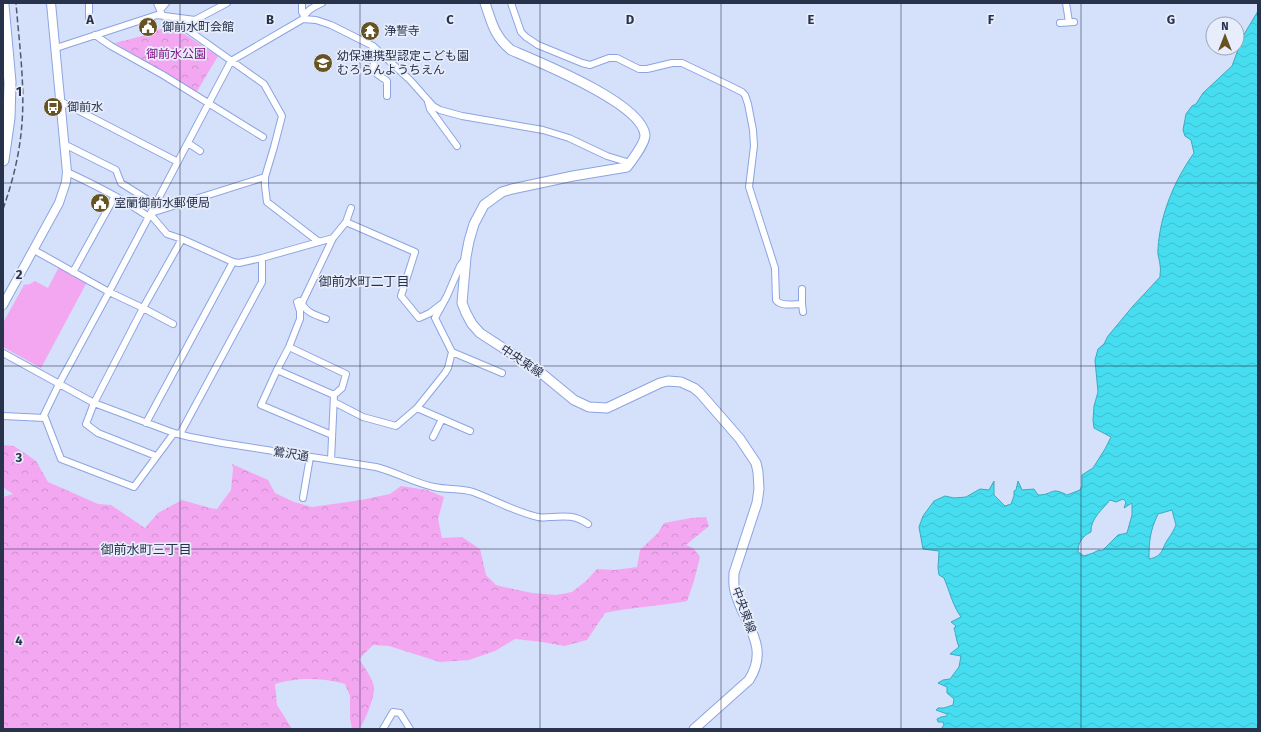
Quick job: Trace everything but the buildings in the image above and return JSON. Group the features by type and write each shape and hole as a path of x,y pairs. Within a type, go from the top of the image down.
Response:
{"highway":[{"path":"3,5 10,82 9,118 3,160"},
{"path":"3,92 3,110"}],"main road":[{"path":"485,3 495,31 503,43 511,50 607,95 628,111 643,129 645,136 641,147 630,163"},
{"name":"中央東線","path":"630,163 626,168 573,176 512,189 502,192 484,205 474,224 469,241 462,303 466,313 476,329 540,372 574,400 589,407 607,408 660,382 681,382 694,388 720,415 740,439 756,462 760,481 758,497 734,572 734,591 754,636 758,656 757,662 749,680 694,729"}],"street":[{"path":"3,305 59,203 66,182 67,172 51,3"},
{"path":"89,3 89,19"},
{"path":"157,3 161,13"},
{"path":"161,13 166,3"},
{"path":"56,48 161,13 195,20 227,3"},
{"path":"302,3 302,12 304,17"},
{"path":"262,258 262,282 177,434 156,456 134,487 61,460 44,415 58,384 156,205 231,61 304,17 310,6 322,3"},
{"path":"511,3 521,32 526,37 538,44 582,63 590,64 609,58 617,58 639,69 647,69 682,62 742,92 745,95 750,111 754,141 749,187 775,268 776,300 778,303 783,305 802,304"},
{"path":"1060,23 1071,22 1066,3"},
{"path":"304,17 331,25 373,46 410,80 433,106 449,113 543,130 569,138 607,156 630,163"},
{"path":"180,18 181,24 264,84 282,116 265,177 267,202 319,242"},
{"path":"95,35 263,137"},
{"path":"373,46 374,69 377,74 387,81 387,96"},
{"path":"427,100 430,109 457,146"},
{"path":"60,101 178,162"},
{"path":"188,143 200,151"},
{"path":"64,144 116,170 121,183 156,205"},
{"path":"67,172 150,215 167,234 182,239 233,262 239,263 262,258 333,238"},
{"path":"150,215 265,177"},
{"path":"73,272 115,196"},
{"path":"302,303 333,238 346,222 351,208"},
{"path":"346,222 415,252 401,296 419,318 430,313 443,303"},
{"path":"156,456 98,433 86,424 94,403 143,308 182,239"},
{"path":"34,250 109,292 173,324"},
{"path":"276,370 334,398 363,416 396,426 416,408 448,368 452,352 435,318 460,266 466,257"},
{"path":"146,423 233,262"},
{"path":"802,289 803,312"},
{"path":"302,303 299,301 297,302 300,312 300,319 289,347 276,370 261,405 332,435"},
{"path":"302,303 303,307 308,311 326,319"},
{"path":"289,347 346,374 342,388 334,398 331,460"},
{"path":"452,352 502,373"},
{"name":"鶯沢通","path":"3,353 94,403 190,438 388,470 435,488 458,488 471,491 512,508 540,517 579,518 588,524"},
{"path":"416,408 470,431"},
{"path":"3,416 45,418"},
{"path":"433,437 442,419"},
{"path":"303,498 310,457"},
{"path":"384,729 393,712 400,713 410,729"}],"green space":[{"name":"御前水公園","path":"160,29 183,33 218,56 196,93 115,43 146,35"},
{"path":"59,267 87,282 41,368 3,347 3,323 24,285 35,281 48,288"},
{"path":"3,445 14,446 36,461 48,482 98,504 111,505 145,528 158,513 182,500 217,509 231,490 232,464 268,480 275,493 294,502 312,507 390,494 401,486 427,490 444,497 438,519 442,538 462,537 480,549 486,575 496,585 532,593 556,595 572,592 586,581 597,569 615,570 637,567 640,550 658,533 664,523 706,517 709,526 686,545 693,548 700,557 687,601 605,613 587,640 564,646 515,639 495,651 469,660 440,662 389,646 373,645 359,659 370,676 374,691 369,709 359,729 352,729 350,718 350,696 345,684 328,680 301,679 275,684 277,705 292,729 3,729 3,497 13,494 3,487"}],"water":[{"path":"1258,11 1258,729 941,729 944,725 943,722 938,722 937,719 947,716 947,714 936,710 938,708 953,705 954,699 947,693 947,687 938,683 943,680 950,679 959,667 961,656 950,654 959,647 954,628 956,626 951,622 961,617 953,603 944,578 939,575 939,551 923,549 919,527 923,516 934,501 945,496 954,498 966,497 980,489 989,490 994,481 994,495 1005,506 1011,504 1018,481 1022,490 1034,489 1038,495 1058,491 1067,495 1080,490 1082,486 1082,475 1093,468 1111,437 1094,428 1094,406 1098,392 1095,360 1098,349 1104,344 1108,336 1133,306 1160,277 1158,251 1159,236 1165,211 1180,175 1194,153 1191,140 1185,136 1183,130 1186,114 1192,106 1196,104 1203,93 1232,66 1236,56 1245,56 1245,33","holes":["1123,499 1126,502 1124,508 1132,503 1132,515 1127,533 1118,535 1102,551 1099,550 1084,556 1078,552 1081,540 1091,532 1091,527 1095,519 1110,500 1116,502","1172,510 1176,525 1162,552 1154,558 1149,559 1150,536 1158,514"]}],"railway":[{"path":"3,209 16,166 20,145 23,108 16,3"}],"place":[{"name":"御前水町会館","path":"148,27"},
{"name":"浄誓寺","path":"370,31"},
{"name":"幼保連携型認定こども園 むろらんようちえん","path":"323,63"},
{"name":"御前水","path":"53,107"},
{"name":"室蘭御前水郵便局","path":"100,203"}],"district":[{"name":"御前水町二丁目","path":"364,281"},
{"name":"御前水町三丁目","path":"146,549"}]}
